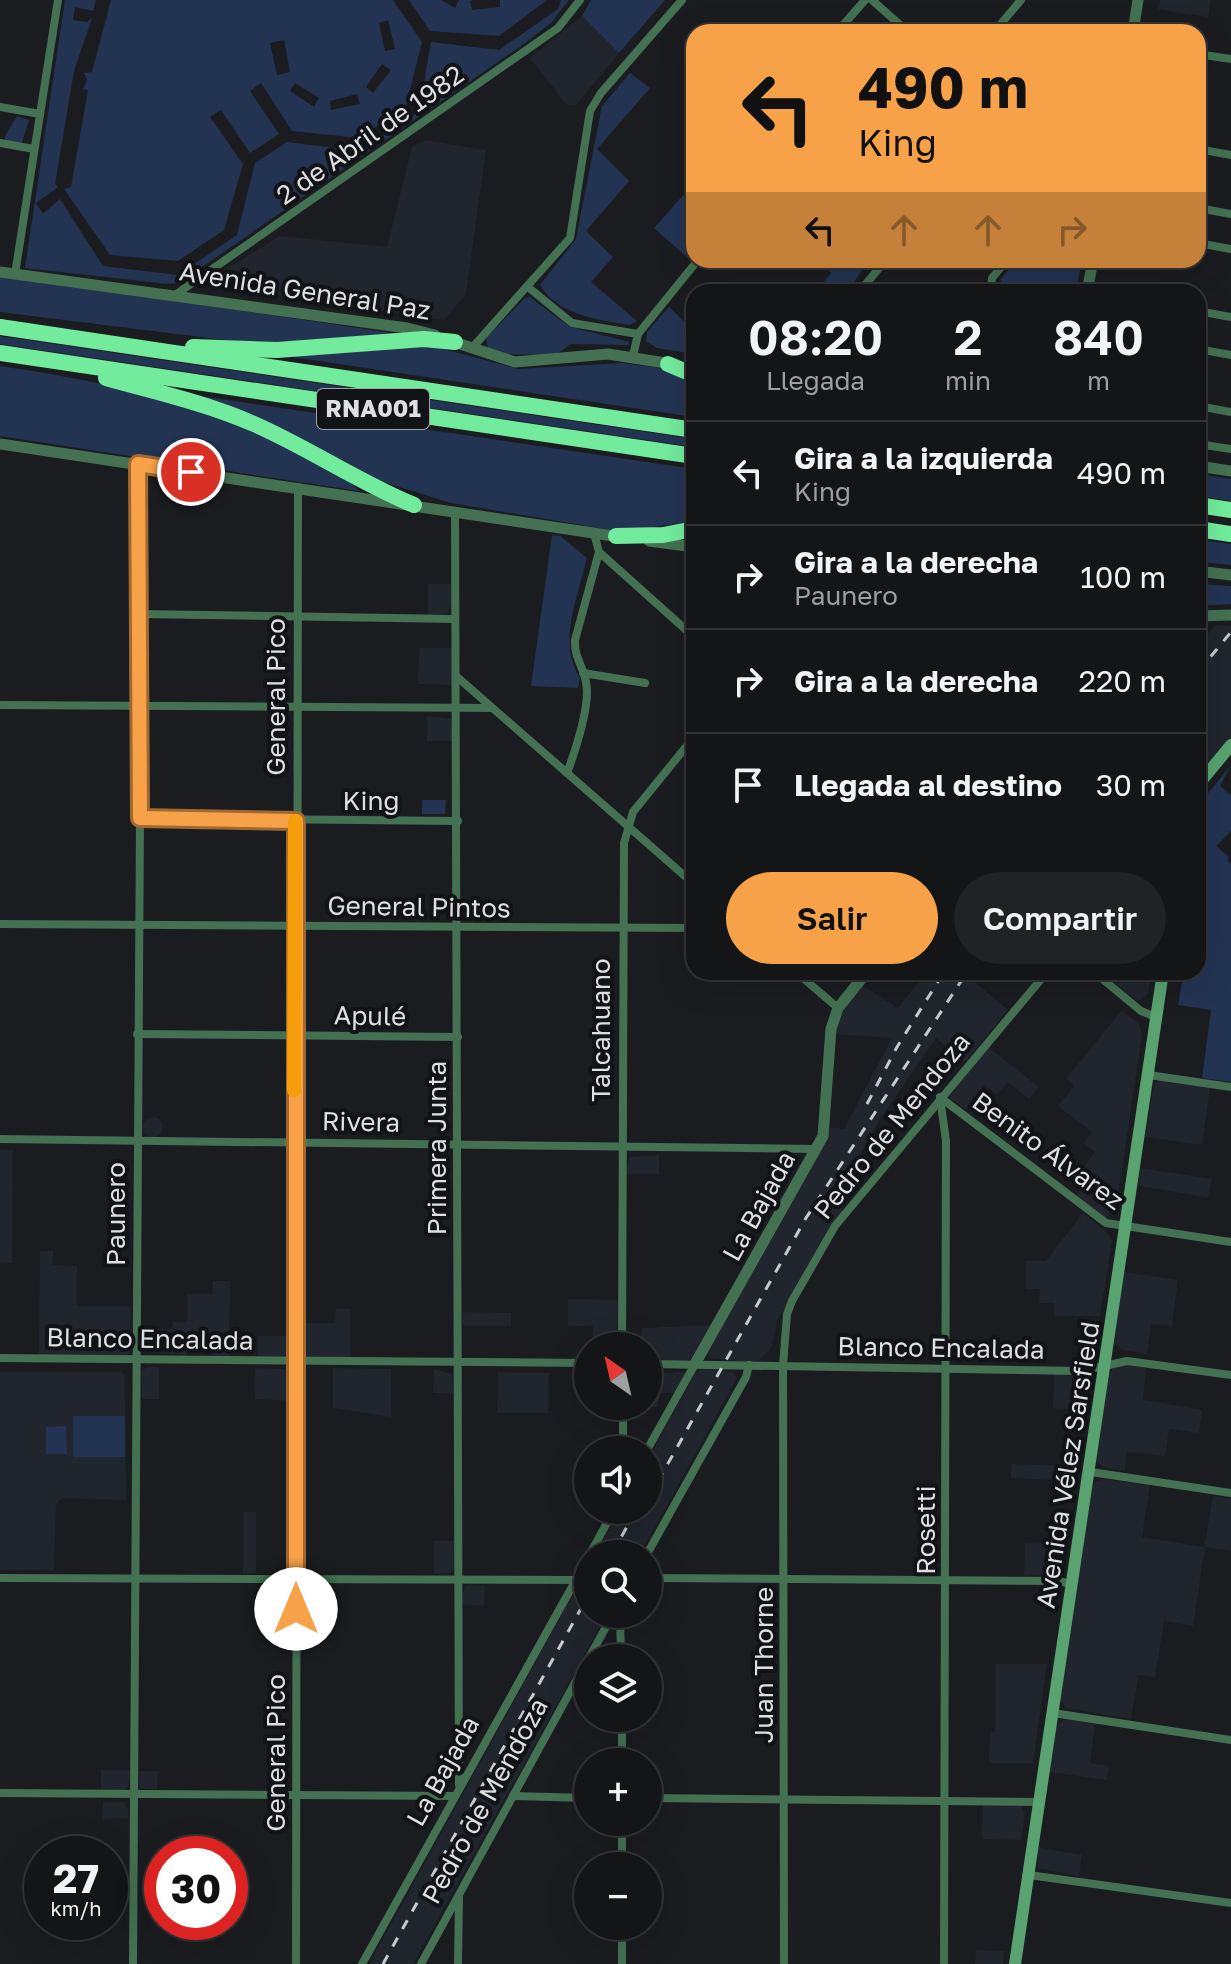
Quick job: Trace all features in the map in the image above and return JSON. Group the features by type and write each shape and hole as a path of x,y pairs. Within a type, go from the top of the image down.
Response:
{"highway":[{"name":"RNA001","path":"0,327 686,429"},
{"path":"107,343 277,350 412,339 455,342"},
{"name":"RNA001","path":"0,353 686,455"},
{"path":"51,361 223,411 279,435 368,486 414,505"},
{"path":"668,364 686,372"},
{"path":"1206,506 1231,510"},
{"path":"1206,530 1231,534"},
{"path":"616,536 663,535 686,531"}],"main road":[{"path":"1206,775 1231,745"},
{"name":"Avenida Vélez Sarsfield","path":"1015,1964 1071,1584 1091,1472 1162,980"}],"street":[{"path":"15,274 58,0"},
{"name":"2 de Abril de 1982","path":"175,295 558,28 580,0"},
{"path":"472,348 570,238 590,111 601,93 682,0"},
{"path":"844,24 865,0"},
{"path":"872,0 899,24"},
{"path":"1001,24 1021,0"},
{"path":"1134,24 1138,0"},
{"path":"1206,55 1231,59"},
{"path":"0,107 40,114"},
{"path":"0,143 34,149"},
{"path":"1206,150 1231,155"},
{"path":"1206,209 1231,214"},
{"path":"1206,244 1231,249"},
{"path":"633,356 638,334 692,268"},
{"path":"866,284 879,268"},
{"name":"Avenida General Paz","path":"0,272 407,328 515,362 550,362 587,355 633,356 686,366"},
{"path":"528,287 572,323 638,334"},
{"path":"1206,312 1231,317"},
{"path":"1206,350 1231,355"},
{"path":"1206,407 1231,412"},
{"path":"0,444 686,546"},
{"path":"1206,445 1231,449"},
{"name":"Paunero","path":"133,1964 140,818 138,464"},
{"path":"1206,467 1231,471"},
{"name":"General Pico","path":"296,1964 294,1035 298,487"},
{"name":"Primera Junta","path":"455,511 459,1785"},
{"path":"567,773 577,746 587,687 575,651 575,640 599,552 594,533"},
{"path":"599,552 686,630"},
{"path":"1206,572 1231,575"},
{"path":"138,614 454,619"},
{"path":"1206,616 1231,615"},
{"path":"583,673 645,683"},
{"path":"456,676 686,877"},
{"path":"0,705 491,708"},
{"name":"Talcahuano","path":"622,1332 621,928 627,827 633,812 686,747"},
{"name":"King","path":"140,818 458,821"},
{"name":"General Pintos","path":"0,924 686,928"},
{"path":"805,980 838,1008"},
{"name":"La Bajada","path":"655,1436 826,1127 831,1029 838,1008 861,980"},
{"name":"Pedro de Mendoza","path":"783,1366 787,1314 835,1226 1040,980"},
{"path":"1104,980 1141,1011 1158,1018"},
{"name":"Apulé","path":"137,1034 458,1037"},
{"path":"1149,1075 1231,1087"},
{"name":"Benito Álvarez","path":"940,1097 1106,1223 1231,1242"},
{"name":"Rosetti","path":"940,1097 946,1141 946,1583 942,1798 944,1964"},
{"name":"Rivera","path":"0,1139 136,1138 816,1149"},
{"name":"Blanco Encalada","path":"0,1358 574,1363"},
{"name":"Blanco Encalada","path":"662,1364 1081,1371 1106,1363 1127,1361 1231,1375"},
{"path":"655,1540 746,1377 749,1365"},
{"name":"Juan Thorne","path":"783,1366 784,1964"},
{"path":"1091,1472 1231,1493"},
{"path":"0,1578 574,1580"},
{"path":"662,1578 946,1583 1059,1581 1071,1584"},
{"name":"La Bajada","path":"362,1964 574,1584"},
{"name":"Pedro de Mendoza","path":"421,1964 574,1685"},
{"path":"1053,1713 1231,1740"},
{"path":"0,1793 455,1796"},
{"path":"513,1796 574,1798"},
{"path":"662,1798 942,1798 1039,1802"},
{"path":"1029,1875 1231,1903"},
{"path":"458,1964 459,1894"},
{"path":"622,1940 622,1964"}],"shaded area":[{"path":"65,0 96,0 93,11 75,7 73,20 87,22 92,18 74,71 55,184 58,187 36,203 43,214 60,199 103,266 178,275 237,235 255,163 287,142 360,151 419,111 431,42 499,50 558,9 561,0 569,0 551,23 521,46 179,283 168,284 25,268"},
{"path":"111,0 393,0 422,42 406,106 360,138 292,131 261,83 250,91 279,134 250,153 221,110 210,117 243,164 224,230 178,261 110,255 64,189 71,187 88,90 83,89 87,80 84,73 92,72","holes":["388,20 395,49 385,51 379,23","284,40 290,72 277,75 270,43","382,64 391,70 373,93 366,87","295,83 319,98 314,107 290,91","357,94 360,104 331,110 330,101"]},
{"path":"409,0 441,0 455,8 459,0 474,0 470,1 472,10 500,7 500,0 547,0 499,36 430,31"},
{"path":"591,0 665,0 619,53 582,16"},
{"path":"1160,0 1211,0 1208,17 1158,9"},
{"path":"582,16 619,53 575,106 567,105 530,58"},
{"path":"630,73 650,88 597,149 629,181 586,231 613,257 591,282 637,321 630,325 568,310 540,285 576,239 602,106"},
{"path":"17,116 29,120 20,149 3,145"},
{"path":"426,140 486,150 466,294 444,320 225,287 220,273 280,236 387,247 412,147"},
{"path":"686,192 686,256 654,228"},
{"path":"826,268 864,268 852,284 822,284 831,273"},
{"path":"1010,268 1080,268 1078,284 1004,284 1000,280"},
{"path":"0,275 392,333 310,343 249,343 0,312"},
{"path":"530,297 570,327 630,342 628,345 571,344 558,353 544,355 506,354 488,348 486,338 525,298"},
{"path":"669,307 686,323 686,353 657,348 646,341 647,332"},
{"path":"0,336 686,438 686,446 0,344"},
{"path":"394,345 436,347 518,369 623,363 659,368 686,377 686,416 279,355"},
{"path":"0,366 124,389 204,412 282,444 340,476 359,491 0,436"},
{"path":"200,396 686,468 686,523 617,531 451,503 361,475"},
{"path":"1206,475 1231,479 1231,501 1206,497"},
{"path":"552,535 560,536 587,558 570,634 573,664 580,678 578,688 531,686"},
{"path":"1206,541 1231,544 1231,565 1206,563"},
{"path":"428,584 452,584 452,605 447,613 428,615"},
{"path":"1206,584 1231,586 1231,604 1206,606"},
{"path":"1215,625 1231,626 1231,740 1206,771 1206,637"},
{"path":"419,648 452,648 453,685 418,684"},
{"path":"427,716 451,719 453,741 427,741"},
{"path":"1231,765 1220,786 1231,795 1231,831 1216,846 1229,857 1227,860 1231,864 1231,1082 1202,1078 1211,1010 1178,1005 1183,980 1206,980 1206,796"},
{"path":"422,800 446,800 445,814 422,814"},
{"path":"920,980 978,980 976,983 1008,1010 965,1062 936,1038 881,1118 835,1199 845,1206 777,1320 772,1347 759,1360 746,1362 710,1358 708,1352 814,1164 830,1127 844,1129 892,1038 834,1034 838,1014 860,984 898,1008"},
{"path":"1110,980 1151,980 1148,994 1138,1001"},
{"path":"1122,1010 1139,1024 1142,1035 1116,1209 1106,1218 1076,1196 1093,1174 1084,1167 1095,1152 1084,1143 1092,1132 1058,1106 1074,1086 1066,1079"},
{"path":"987,1046 1039,1087 1029,1099 1008,1082 997,1094 984,1085 965,1109 949,1097"},
{"path":"1160,1080 1210,1087 1202,1145 1145,1137 1154,1083"},
{"path":"153,1117 160,1120 163,1127 160,1134 153,1137 146,1134 143,1127 146,1120"},
{"path":"0,1150 13,1150 12,1263 0,1264"},
{"path":"659,1155 659,1174 626,1174 629,1157"},
{"path":"1140,1168 1212,1179 1208,1197 1138,1186"},
{"path":"1083,1213 1112,1241 1100,1316 1054,1316 1054,1303 1039,1303 1040,1289 1026,1289 1026,1261 1046,1261"},
{"path":"40,1251 53,1251 53,1265 77,1266 77,1306 131,1306 130,1353 125,1357 39,1357"},
{"path":"1124,1272 1178,1280 1172,1326 1151,1324 1147,1354 1122,1350 1114,1343"},
{"path":"213,1281 230,1281 229,1356 212,1356 212,1350 187,1350 186,1355 146,1352 143,1329 172,1329 173,1322 187,1322 187,1294 212,1294"},
{"path":"568,1299 618,1300 617,1332 593,1332 593,1326 568,1326"},
{"path":"336,1309 350,1309 350,1359 303,1357 302,1323 335,1323"},
{"path":"463,1312 511,1313 511,1326 463,1326"},
{"path":"713,1325 695,1357 683,1361 662,1362 662,1332 642,1332 642,1328"},
{"path":"258,1336 292,1336 292,1350 284,1356 258,1356"},
{"path":"1117,1363 1146,1368 1143,1400 1202,1410 1199,1433 1169,1429 1165,1456 1127,1452 1125,1471 1103,1467 1096,1461 1109,1374"},
{"path":"147,1367 159,1367 159,1399 142,1399 142,1371"},
{"path":"255,1368 289,1372 291,1401 255,1399"},
{"path":"333,1368 391,1369 391,1417 333,1408"},
{"path":"434,1369 452,1374 454,1394 433,1393"},
{"path":"704,1369 733,1372 737,1378 662,1514 661,1436 696,1372"},
{"path":"0,1372 121,1372 125,1376 126,1500 62,1498 56,1504 54,1570 0,1570"},
{"path":"498,1372 549,1373 548,1413 497,1413"},
{"path":"662,1373 686,1374 676,1393 662,1393"},
{"path":"1054,1374 1089,1377 1086,1410 1053,1408"},
{"path":"73,1416 125,1416 125,1457 73,1457"},
{"path":"66,1426 67,1454 46,1454 46,1427"},
{"path":"1011,1464 1077,1466 1075,1481 1011,1478"},
{"path":"1103,1479 1150,1485 1142,1537 1204,1547 1213,1496 1231,1499 1231,1551 1205,1547 1193,1626 1164,1621 1155,1677 1139,1675 1131,1719 1066,1708 1060,1699 1092,1488 1095,1482"},
{"path":"243,1512 256,1512 256,1573 243,1573"},
{"path":"612,1524 657,1524 648,1540 603,1540"},
{"path":"434,1541 455,1541 455,1568 451,1573 434,1574"},
{"path":"1025,1543 1066,1545 1060,1573 1024,1576"},
{"path":"468,1585 485,1586 484,1606 463,1605 463,1592"},
{"path":"574,1592 574,1628 599,1628 590,1644 574,1644 574,1674 413,1964 369,1964"},
{"path":"995,1664 1047,1664 1033,1763 989,1763 990,1732 995,1732"},
{"path":"1065,1719 1095,1724 1090,1763 1109,1766 1107,1780 1049,1772 1056,1726"},
{"path":"101,1770 130,1770 128,1786 124,1790 101,1791"},
{"path":"139,1771 158,1771 157,1790 140,1788"},
{"path":"103,1802 123,1802 128,1809 128,1818 103,1819"},
{"path":"983,1804 1021,1806 1025,1813 1021,1840 982,1839"},
{"path":"1038,1847 1082,1855 1079,1876 1038,1868"},
{"path":"976,1950 1004,1951 1003,1964 975,1964"}],"railway":[{"path":"1206,662 1231,632"},
{"path":"867,1104 897,1047 939,980"},
{"path":"662,1474 806,1218 962,980"},
{"path":"620,1540 628,1524"},
{"path":"383,1964 574,1621"}],"slow traffic":[{"path":"294,1090 295,821"}],"route":[{"path":"191,472 138,464 140,818 296,821 296,1609"}]}
